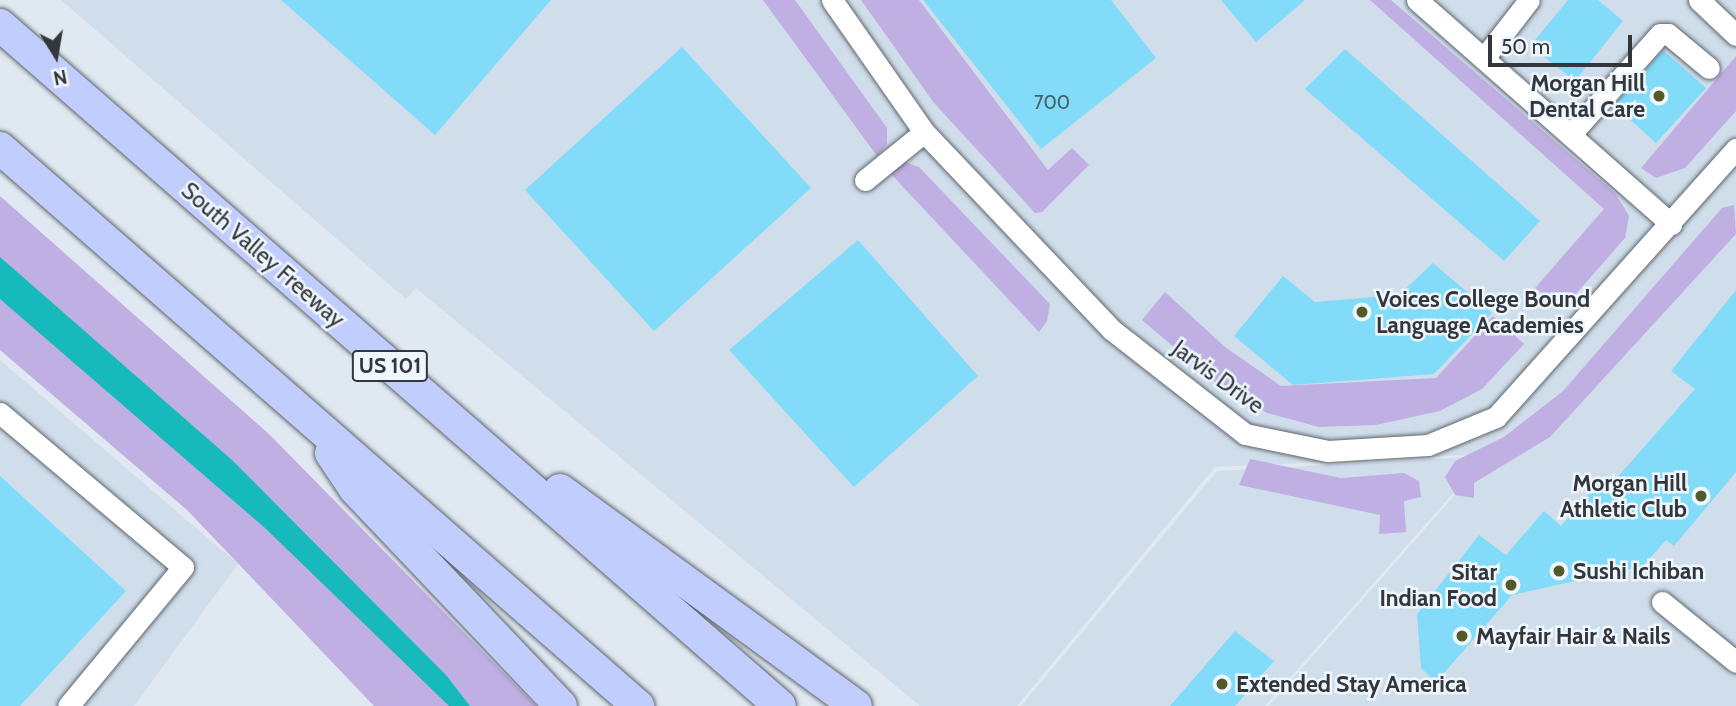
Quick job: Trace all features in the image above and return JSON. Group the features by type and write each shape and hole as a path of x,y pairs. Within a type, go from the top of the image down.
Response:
{"highway":[{"name":"South Valley Freeway","path":"0,26 779,706"},
{"path":"0,148 638,706"},
{"path":"390,365 856,706"},
{"path":"304,414 355,489 561,706"}],"street":[{"name":"Jarvis Drive","path":"832,0 924,132 1112,330 1245,434 1328,451 1428,445 1496,417 1736,149"},
{"path":"1417,0 1671,224"},
{"path":"1483,58 1530,0"},
{"path":"1699,0 1736,34"},
{"path":"1570,135 1660,34 1668,34 1709,68"},
{"path":"865,180 924,132"},
{"path":"0,413 183,567 68,706"},
{"path":"1662,603 1736,662"}],"shaded area":[{"path":"61,0 1736,0 1736,706 1269,706 1491,454 1215,467 1017,706 920,706 416,288 406,299"},
{"path":"763,0 795,0 887,128 887,144 877,156"},
{"path":"861,0 919,0 1048,170 1072,148 1089,165 1042,212 1035,213 934,103"},
{"path":"1370,0 1391,0 1615,193 1629,216 1625,238 1568,303 1557,304 1535,288 1604,209"},
{"path":"1736,56 1736,111 1685,168 1656,178 1641,168"},
{"path":"905,162 919,167 1050,304 1047,321 1039,332 890,173"},
{"path":"0,196 270,435 536,706 374,706 187,510 0,350"},
{"path":"1734,205 1736,234 1550,437 1474,483 1474,498 1455,495 1445,477 1455,461 1504,437 1563,391 1722,208"},
{"path":"1165,292 1225,347 1281,386 1436,378 1493,316 1524,344 1482,389 1440,411 1376,425 1319,427 1267,413 1223,389 1142,320"},
{"path":"0,360 238,564 134,706 0,706"},
{"path":"1486,456 1265,706 1021,706 1217,471"},
{"path":"1250,459 1341,478 1404,473 1419,481 1421,497 1404,501 1406,532 1379,534 1380,515 1239,485"}],"water":[{"path":"0,257 232,460 446,675 470,706 449,706 265,528 0,299"}],"building":[{"path":"281,0 551,0 435,135"},
{"path":"923,0 1111,0 1156,58 1041,149"},
{"path":"1221,0 1305,0 1256,42"},
{"path":"1568,0 1598,0 1623,21 1575,81 1530,46"},
{"path":"682,47 811,188 654,331 525,190"},
{"path":"1345,49 1540,221 1504,261 1305,89"},
{"name":"Morgan Hill Dental Care","path":"1663,50 1706,88 1656,143 1614,105"},
{"path":"858,240 978,376 854,487 729,350"},
{"path":"1433,263 1492,313 1434,374 1293,385 1234,336 1283,276 1315,302 1399,295"},
{"path":"1736,290 1736,472 1674,546 1666,540 1643,566 1512,595 1436,682 1421,668 1417,614 1479,535 1506,555 1544,511 1561,526 1600,481 1608,488 1695,389 1671,371"},
{"path":"0,476 126,591 20,706 0,706"},
{"name":"Extended Stay America","path":"1235,631 1274,661 1235,706 1170,706"}],"place":[{"name":"Morgan Hill Dental Care","path":"1659,96"},
{"name":"Voices College Bound Language Academies","path":"1362,312"},
{"name":"Morgan Hill Athletic Club","path":"1701,496"},
{"name":"Sushi Ichiban","path":"1559,571"},
{"name":"Sitar Indian Food","path":"1511,585"},
{"name":"Mayfair Hair & Nails","path":"1462,636"},
{"name":"Extended Stay America","path":"1222,684"}]}
